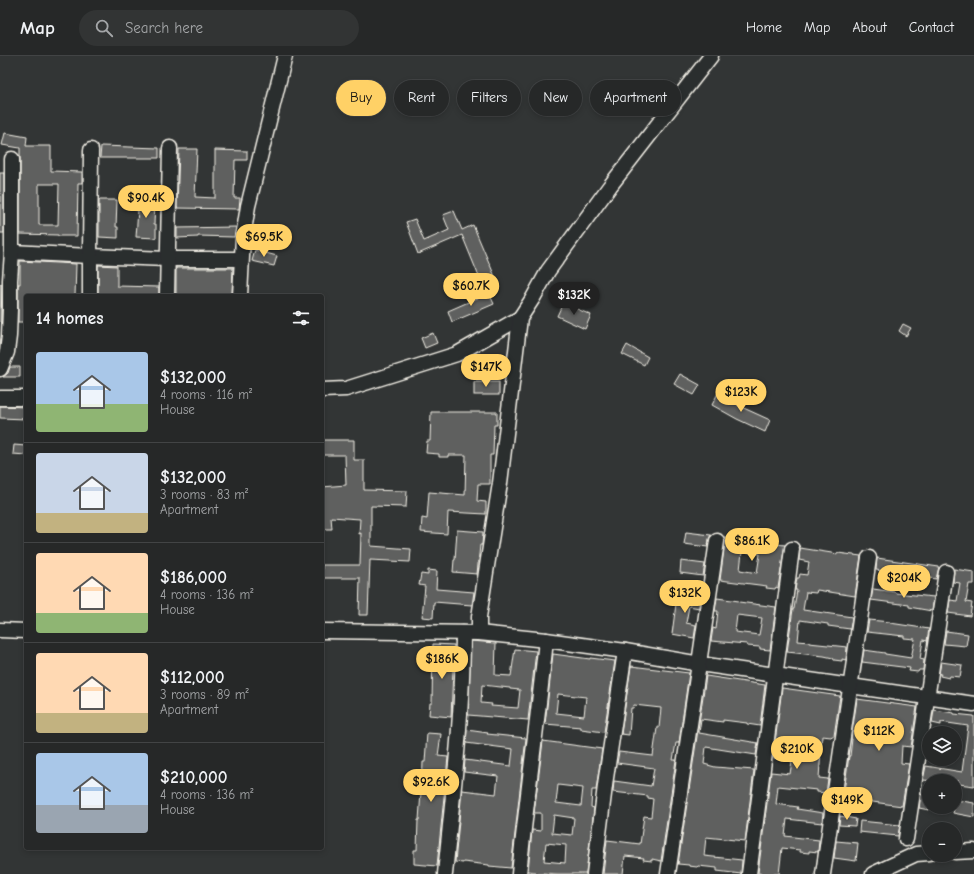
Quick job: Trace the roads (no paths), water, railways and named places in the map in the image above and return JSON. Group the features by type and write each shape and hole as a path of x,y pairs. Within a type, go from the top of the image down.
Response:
{"street":[{"path":"240,294 241,259 248,206 285,56"},
{"path":"479,633 479,617 500,483 520,318 552,265 610,186 711,56"},
{"path":"167,294 170,148"},
{"path":"90,294 91,150"},
{"path":"0,369 7,352 9,336 12,252 12,159"},
{"path":"12,252 167,259 241,259"},
{"path":"324,390 346,389 456,354 520,318"},
{"path":"0,398 24,398"},
{"path":"668,874 717,541"},
{"path":"749,874 792,549"},
{"path":"823,874 869,558"},
{"path":"906,839 946,572"},
{"path":"0,630 24,631"},
{"path":"324,631 479,633 546,640 625,651 775,676 974,704"},
{"path":"445,874 461,699 463,633"},
{"path":"519,874 546,640"},
{"path":"594,874 625,651"},
{"path":"962,852 974,851"},
{"path":"873,874 916,854 922,854"}]}
